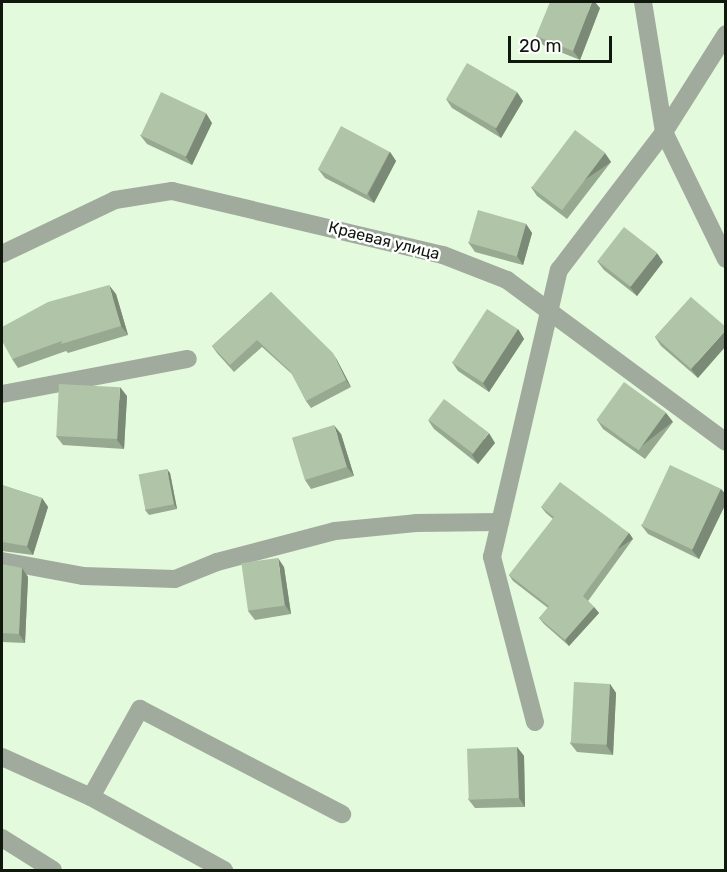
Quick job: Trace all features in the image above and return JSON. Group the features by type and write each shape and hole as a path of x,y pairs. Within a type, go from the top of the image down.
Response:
{"street":[{"path":"643,2 664,132 726,258"},
{"path":"535,722 492,557 559,270 664,132 726,34"},
{"name":"Краевая улица","path":"2,254 115,200 172,191 443,255 507,280 726,442"},
{"path":"2,394 188,359"},
{"path":"2,561 83,576 175,579 217,562 335,531 416,523 500,522"},
{"path":"92,797 140,709 342,814"},
{"path":"2,757 92,797 224,870"},
{"path":"2,838 53,870"}],"building":[{"path":"550,2 592,2 573,51 536,36"},
{"path":"467,63 517,92 496,128 446,99"},
{"path":"161,92 206,113 186,157 141,136"},
{"path":"341,126 390,152 367,195 318,169"},
{"path":"575,130 605,153 562,210 532,188"},
{"path":"478,210 526,224 517,256 469,243"},
{"path":"624,227 657,253 631,287 598,261"},
{"path":"109,285 121,326 61,344 62,341 12,359 2,341 2,327 48,302"},
{"path":"271,292 333,353 346,380 306,401 290,371 257,340 230,365 212,346"},
{"path":"691,297 726,327 726,330 691,369 655,337"},
{"path":"487,309 518,329 483,383 452,363"},
{"path":"624,382 666,413 638,451 596,420"},
{"path":"59,384 120,387 117,439 56,436"},
{"path":"444,399 489,433 473,453 428,420"},
{"path":"334,425 347,467 305,480 292,438"},
{"path":"670,465 721,489 692,549 642,526"},
{"path":"167,469 174,504 145,510 139,475"},
{"path":"560,482 629,533 583,596 594,607 565,640 539,618 549,606 509,575 554,517 541,507"},
{"path":"2,485 42,498 27,546 2,542"},
{"path":"278,558 285,606 248,611 241,563"},
{"path":"2,564 22,568 19,634 2,633"},
{"path":"574,682 610,684 607,745 571,743"},
{"path":"517,747 519,798 469,800 467,749"}]}
